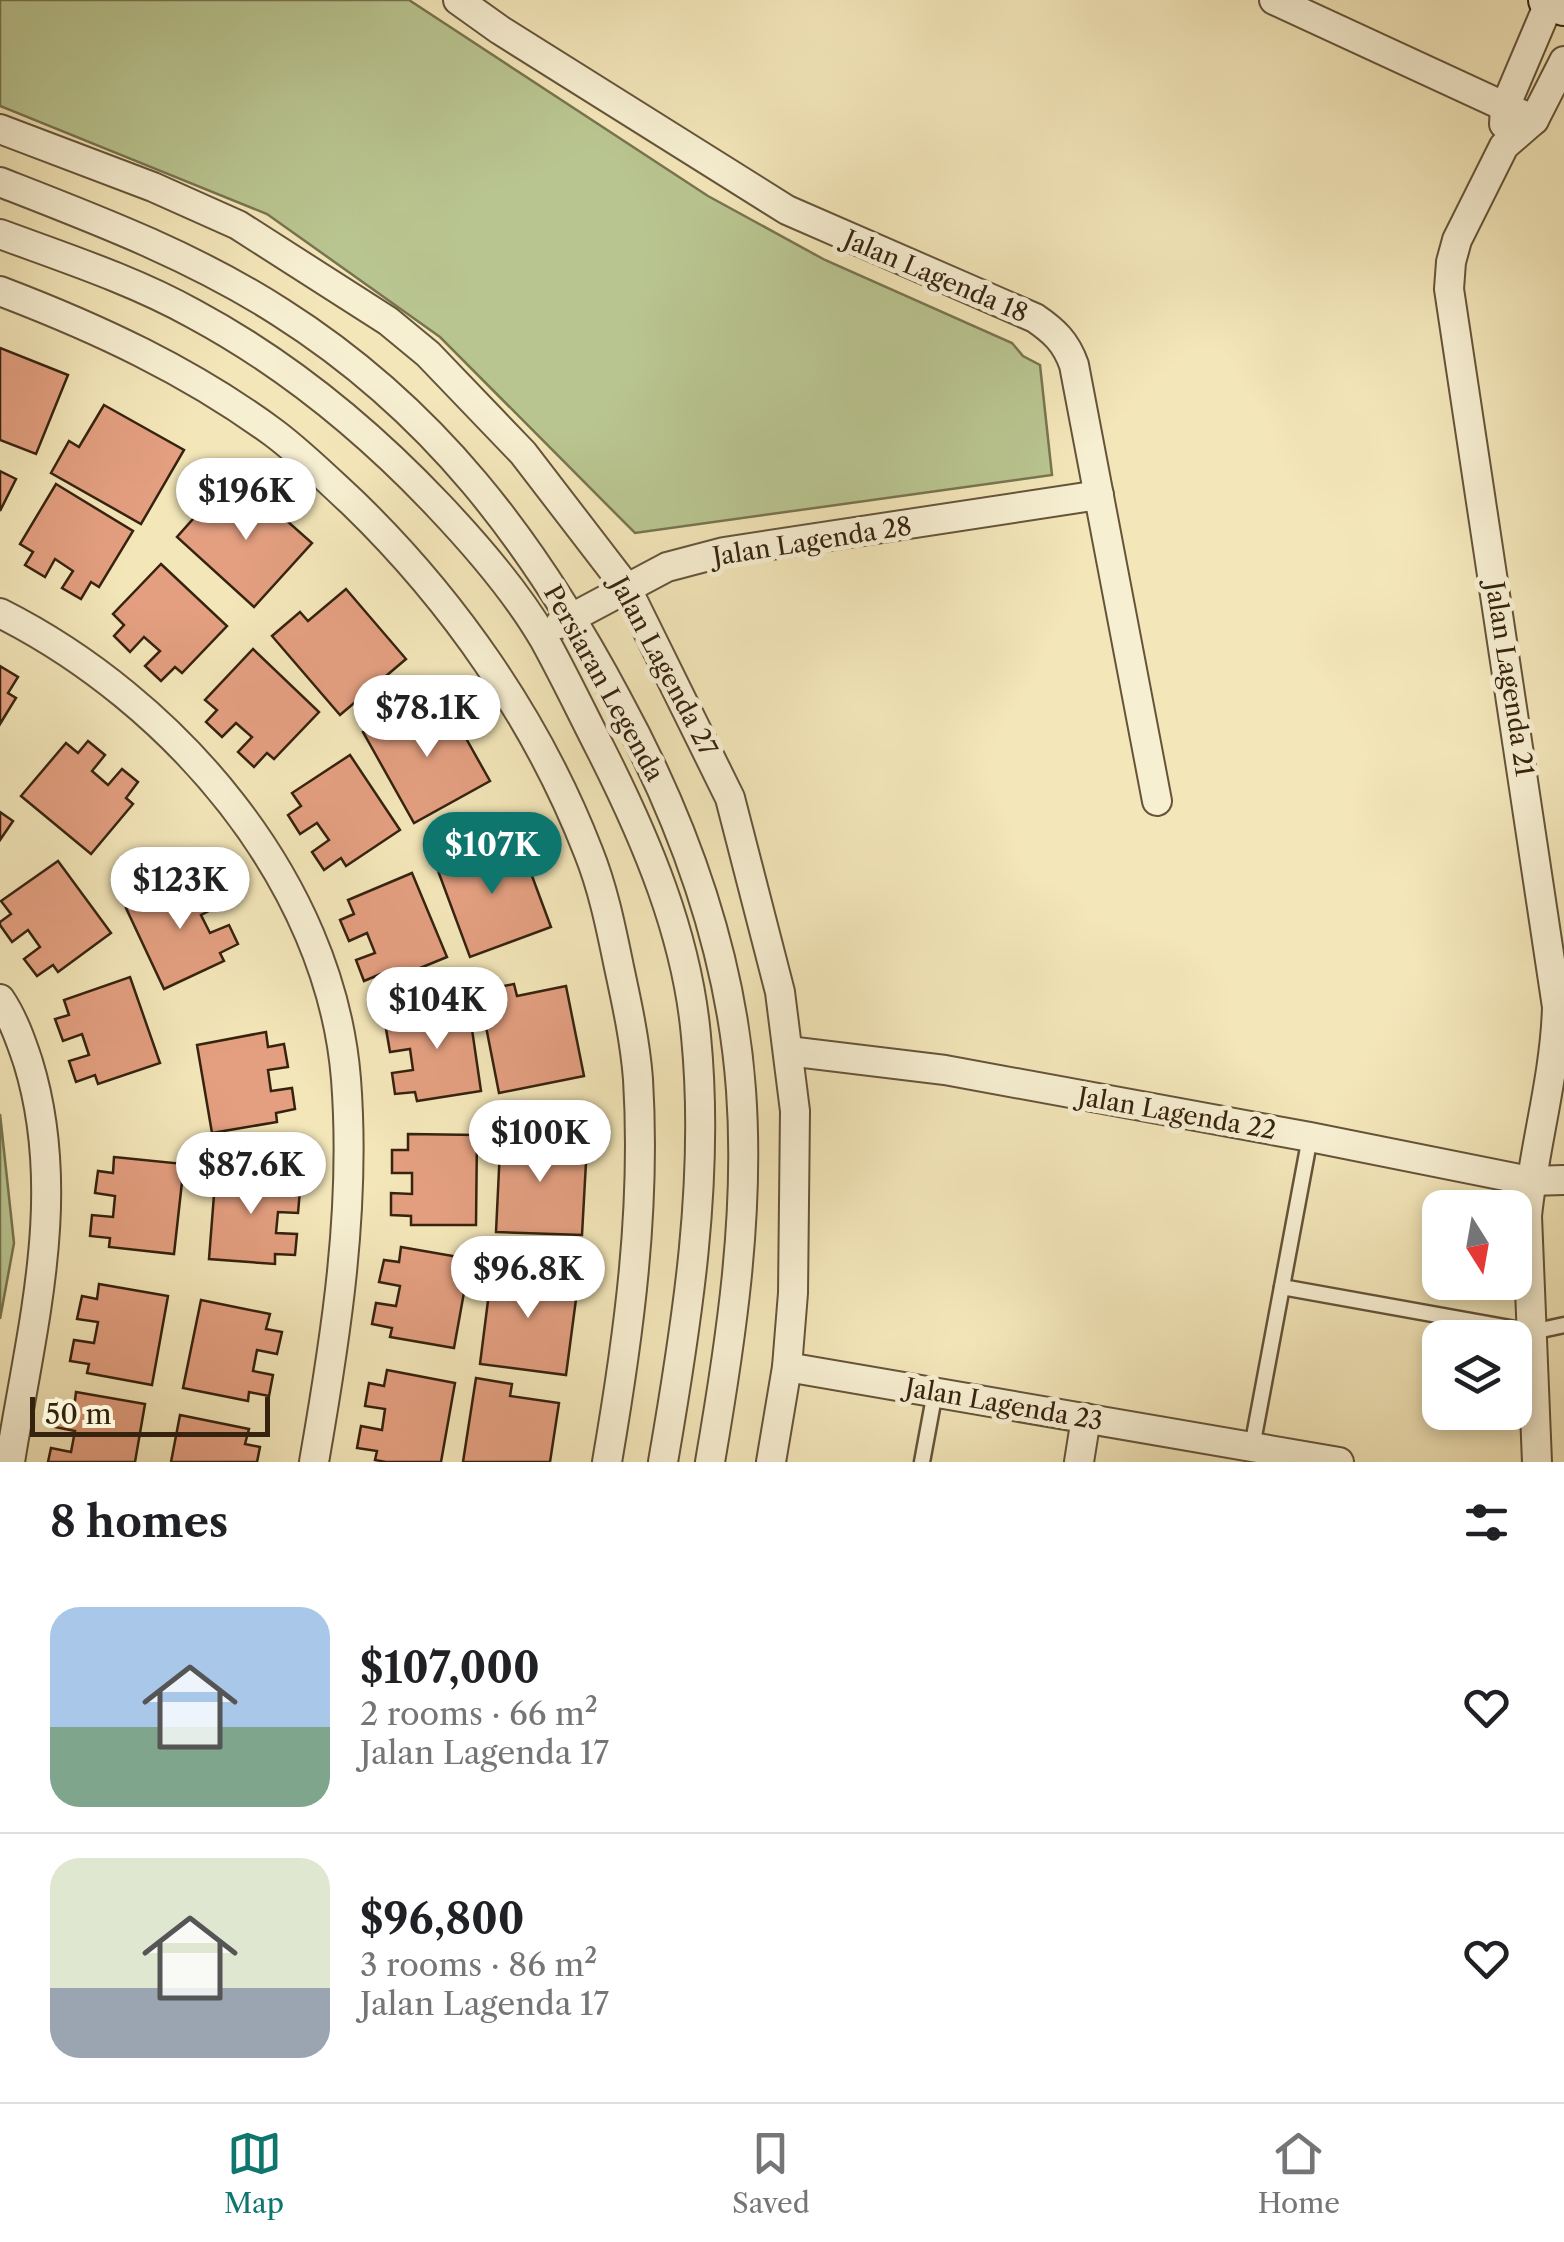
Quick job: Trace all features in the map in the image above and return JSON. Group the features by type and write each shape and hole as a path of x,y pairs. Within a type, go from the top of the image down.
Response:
{"street":[{"name":"Jalan Lagenda 18","path":"458,0 787,210 1036,318 1056,332 1074,364 1157,801"},
{"path":"1274,0 1505,107 1548,105"},
{"path":"1549,0 1564,6"},
{"name":"Jalan Lagenda 21","path":"1504,146 1505,107 1549,0"},
{"name":"Jalan Lagenda 21","path":"1531,1320 1527,1216 1556,1043 1558,1007 1449,289 1450,262 1457,240 1504,146 1548,105 1564,61"},
{"name":"Jalan Lagenda 27","path":"0,129 152,187 238,225 388,321 428,354 523,453 626,587 730,798 780,992 794,1129 794,1293 771,1462"},
{"name":"Persiaran Legenda","path":"0,182 117,227 277,310 326,343 388,392 438,440 501,512 573,616 636,733 677,822 702,892 734,1022 743,1148 740,1238 724,1384 710,1462"},
{"name":"Persiaran Legenda","path":"0,234 192,312 296,377 405,470 472,542 542,636 644,837 667,905 696,1033 700,1098 696,1205 678,1378 664,1462"},
{"path":"0,290 151,355 252,418 311,463 432,587 492,668 539,745 598,879 630,1018 638,1078 639,1224 632,1309 607,1462"},
{"name":"Jalan Lagenda 28","path":"542,636 667,568 724,552 1099,496"},
{"path":"0,613 47,639 113,685 207,771 272,864 300,915 321,966 337,1020 346,1077 348,1207 332,1360 314,1462"},
{"path":"0,1000 22,1045 34,1082 48,1167 48,1216 10,1462"},
{"name":"Jalan Lagenda 22","path":"788,1051 945,1070 1530,1181 1564,1180"},
{"name":"Jalan Lagenda 21","path":"1532,1332 1537,1462"},
{"name":"Jalan Lagenda 23","path":"786,1366 1086,1418 1242,1451 1339,1462"},
{"path":"1078,1462 1086,1418"}],"lane":[{"path":"1242,1451 1282,1286 1310,1137"},
{"path":"1282,1286 1467,1320"},
{"path":"1532,1332 1564,1325"},
{"path":"922,1462 935,1392"}],"green space":[{"path":"0,0 409,0 708,196 825,260 1012,343 1023,356 1040,365 1052,475 635,533 440,337 267,214 0,106"},
{"path":"0,1114 14,1243 0,1319"}],"building":[{"path":"0,348 68,375 36,454 0,440"},
{"path":"104,405 184,450 141,524 51,473 69,441 79,447"},
{"path":"0,471 16,479 0,511"},
{"path":"243,482 312,543 254,607 177,537 201,510 210,518"},
{"path":"56,484 133,531 99,587 91,582 81,599 62,588 73,571 55,559 45,577 25,565 33,552 20,544"},
{"path":"161,564 227,626 182,673 175,667 161,681 145,666 160,651 144,637 130,652 114,636 124,625 113,614"},
{"path":"346,589 406,659 340,715 272,636 300,612 308,621"},
{"path":"253,649 319,712 274,759 267,753 254,767 238,752 252,737 236,723 222,737 206,722 217,710 205,700"},
{"path":"0,666 18,677 8,693 16,698 0,724"},
{"path":"445,701 490,781 414,823 363,732 395,715 401,725"},
{"path":"88,741 105,755 92,771 108,785 122,769 138,782 126,798 133,804 91,854 21,796 66,743 78,753"},
{"path":"350,755 400,830 346,866 341,858 324,870 312,852 329,840 317,823 300,834 288,815 301,806 292,793"},
{"path":"0,812 13,821 0,840"},
{"path":"519,841 551,927 470,957 434,860 468,847 472,859"},
{"path":"58,861 111,933 58,972 53,965 37,976 24,959 40,947 28,930 12,942 0,925 11,914 1,901"},
{"path":"412,873 447,957 386,982 383,973 364,981 356,960 375,953 367,933 349,941 340,920 354,914 348,900"},
{"path":"189,878 195,892 209,885 219,906 201,915 210,933 229,925 238,944 220,953 224,961 164,989 126,908"},
{"path":"130,977 160,1063 98,1084 95,1075 76,1082 69,1061 89,1055 82,1034 63,1041 55,1019 69,1015 64,1000"},
{"path":"514,984 517,996 566,986 584,1076 499,1093 479,991"},
{"path":"468,1002 481,1091 417,1101 415,1092 395,1094 392,1073 413,1070 410,1049 390,1052 386,1029 402,1027 399,1012"},
{"path":"266,1032 268,1047 284,1044 288,1067 268,1070 271,1091 292,1088 295,1109 276,1113 277,1122 212,1133 197,1045"},
{"path":"501,1128 537,1130 537,1142 587,1144 582,1235 496,1232"},
{"path":"408,1134 477,1135 476,1225 411,1225 411,1216 391,1215 391,1193 412,1194 412,1173 392,1173 392,1150 408,1150"},
{"path":"114,1157 184,1164 174,1254 109,1247 110,1238 90,1236 92,1215 113,1217 115,1196 95,1193 98,1171 113,1173"},
{"path":"216,1169 285,1174 284,1189 300,1190 298,1213 278,1212 276,1233 297,1234 295,1255 275,1254 275,1264 209,1259"},
{"path":"401,1247 470,1259 454,1348 390,1337 392,1328 372,1324 376,1303 396,1306 400,1286 379,1282 384,1260 399,1262"},
{"path":"493,1261 529,1266 528,1278 578,1284 566,1375 480,1364"},
{"path":"99,1284 168,1296 152,1385 87,1373 89,1364 70,1361 74,1340 94,1343 98,1322 77,1319 82,1296 97,1299"},
{"path":"201,1300 270,1314 266,1329 282,1332 277,1354 257,1350 253,1371 273,1375 269,1396 249,1392 248,1401 183,1388"},
{"path":"387,1370 455,1383 441,1462 386,1462 375,1460 377,1451 357,1448 361,1426 382,1430 385,1409 365,1406 369,1383 384,1386"},
{"path":"476,1378 512,1384 510,1396 559,1403 550,1462 463,1462"},
{"path":"76,1392 145,1404 135,1462 48,1462 51,1448 71,1452 75,1431 55,1427 59,1405 74,1408"},
{"path":"180,1415 249,1429 245,1444 260,1447 257,1462 171,1462"}]}
